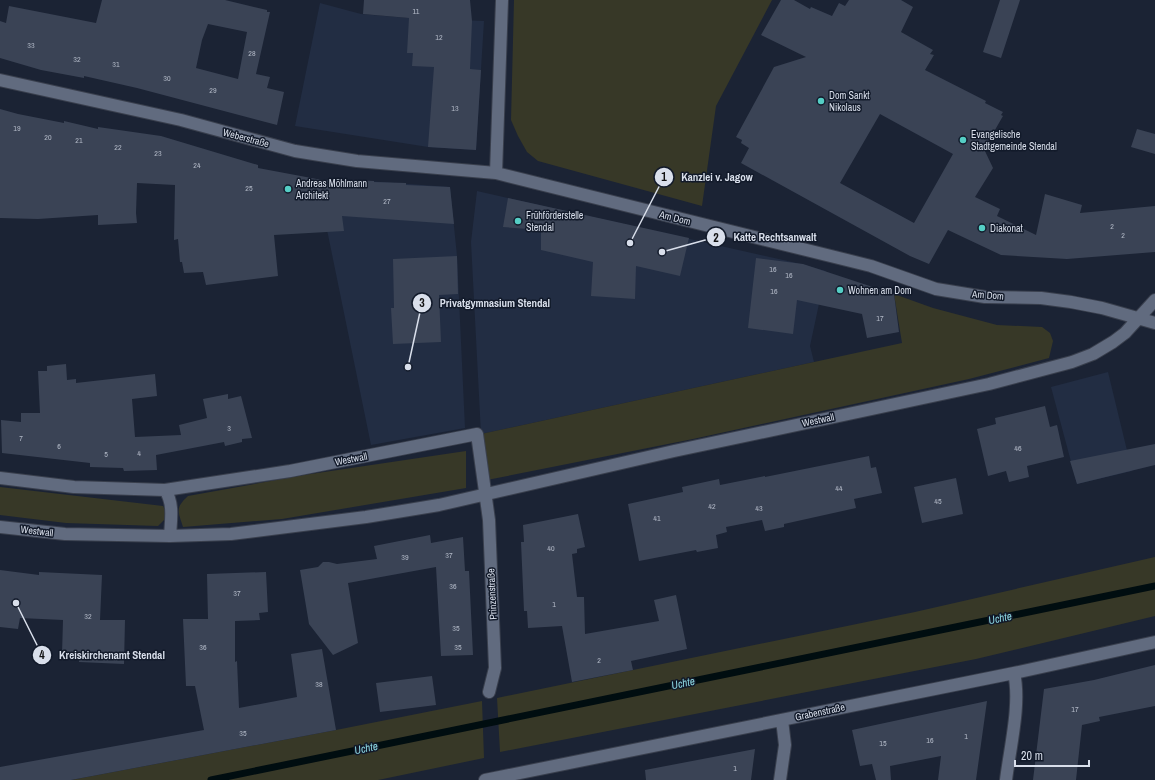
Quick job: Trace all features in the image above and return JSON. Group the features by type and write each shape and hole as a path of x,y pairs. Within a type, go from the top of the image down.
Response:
{"street":[{"path":"496,174 502,0"},
{"name":"Weberstraße","path":"0,80 181,120 295,151 357,162 496,174"},
{"name":"Am Dom","path":"496,174 871,266 936,289 985,296 1041,298 1064,301 1102,308 1155,323"},
{"name":"Westwall","path":"0,527 65,534 170,536 231,534 366,517 439,505 682,449 989,384 1072,362 1093,354 1113,342 1125,333 1140,318 1155,300"},
{"name":"Westwall","path":"0,478 74,487 165,490 290,471 477,434 485,494"},
{"path":"165,490 170,497 170,536"},
{"name":"Prinzenstraße","path":"485,494 488,520 495,668 489,692"},
{"name":"Grabenstraße","path":"485,780 501,778 1014,673 1155,642"},
{"path":"1006,780 1016,702 1017,686 1014,673"},
{"path":"780,780 785,745 782,720"}],"shaded area":[{"path":"320,3 361,14 409,18 484,21 476,150 428,147 295,126"},
{"path":"353,180 450,187 457,256 465,428 371,445 324,215"},
{"path":"477,191 801,264 826,271 810,346 814,362 481,434 471,242"},
{"path":"1108,372 1132,471 1077,484 1051,387"}],"green space":[{"path":"514,0 772,0 716,106 702,206 538,161 527,152 511,120"},
{"path":"894,294 933,308 997,325 1042,327 1050,333 1053,341 1049,358 969,379 693,439 487,480 481,434 902,343"},
{"path":"466,451 466,488 282,519 183,527 179,513 179,507 188,496 304,475"},
{"path":"0,487 163,506 166,512 164,520 158,526 66,523 0,515"},
{"path":"1155,557 1155,616 976,659 500,752 497,698 915,612"},
{"path":"482,701 484,758 378,780 71,780 336,730"}],"building":[{"path":"102,0 225,0 267,10 267,12 270,12 256,74 270,77 267,88 284,92 277,125 137,88 84,76 84,78 41,70 0,58 0,21 6,23 9,6 96,23","holes":["208,24 247,32 238,79 196,68 202,40"]},
{"path":"364,0 470,0 472,21 470,69 481,70 476,150 428,147 434,67 412,66 413,53 407,53 409,18 363,14"},
{"path":"781,0 794,0 810,9 811,7 832,16 839,3 845,6 849,0 901,0 913,7 901,32 933,50 930,54 934,55 925,70 986,101 985,103 1003,112 1001,115 1003,116 984,149 993,168 975,197 1000,209 997,216 1036,235 1045,194 1082,205 1080,213 1155,206 1155,252 1067,259 1001,255 948,230 929,264 910,256 741,163 749,148 741,143 742,140 736,137 774,67 806,57 761,35","holes":["880,114 953,154 914,223 840,183"]},
{"path":"1000,0 1020,0 1001,58 983,52"},
{"path":"0,109 18,114 64,123 64,121 98,129 98,127 161,136 258,165 258,168 322,180 353,182 353,180 374,181 406,183 406,185 450,187 454,224 342,216 344,231 274,235 278,276 206,285 203,272 184,273 182,262 180,262 178,239 174,240 175,185 137,183 137,223 98,225 98,215 38,219 0,218"},
{"path":"1137,129 1155,134 1155,154 1131,147"},
{"path":"508,198 689,238 680,276 636,266 635,299 591,296 593,262 541,250 541,230 503,227"},
{"path":"457,256 458,294 439,295 441,342 393,344 391,308 394,308 393,259"},
{"path":"756,258 803,264 894,294 899,332 867,338 862,314 797,300 793,334 748,328"},
{"path":"66,364 67,380 76,379 76,383 155,374 157,396 132,399 135,437 181,435 179,425 207,418 203,399 228,394 228,399 241,396 252,438 242,439 242,442 225,446 224,442 156,455 157,470 124,471 123,468 90,467 90,463 2,453 1,420 21,422 21,413 40,413 38,371 47,371 47,366"},
{"path":"1045,406 1050,427 1057,425 1064,457 1027,466 1029,477 1009,482 1006,471 988,476 977,429 996,424 995,418"},
{"path":"1155,444 1155,465 1077,484 1070,461"},
{"path":"869,456 871,468 876,467 882,493 854,499 856,508 784,524 784,527 765,531 762,520 726,527 727,532 716,535 718,548 697,552 696,550 639,561 628,504 683,492 682,487 719,479 720,485"},
{"path":"956,478 963,514 922,523 914,487"},
{"path":"578,514 585,547 577,549 577,553 572,554 577,597 584,597 585,634 659,621 654,600 676,595 687,649 631,661 633,670 572,682 562,626 528,628 527,611 524,611 521,542 524,542 523,525"},
{"path":"430,535 431,543 463,537 465,571 469,571 473,655 441,656 436,567 348,583 358,643 333,655 309,624 300,570 318,567 323,562 337,564 377,559 374,546"},
{"path":"0,570 39,575 39,572 102,575 100,620 125,620 124,664 79,662 79,654 62,654 63,620 20,618 18,629 0,627"},
{"path":"266,572 268,612 259,613 260,620 235,621 235,662 237,661 239,708 297,697 291,654 322,649 336,730 71,780 0,780 0,767 204,730 195,686 186,686 183,619 208,619 207,574"},
{"path":"1155,665 1155,706 1099,717 1100,721 1082,725 1076,780 1033,780 1044,689 1094,680"},
{"path":"432,676 436,705 380,712 376,683"},
{"path":"987,701 976,780 938,780 941,756 890,766 891,780 876,780 872,764 860,766 852,730"},
{"path":"755,749 751,780 646,780 645,770"}],"waterway":[{"name":"Uchte","path":"211,780 1155,586"}],"place":[{"name":"Dom Sankt Nikolaus","path":"821,101"},
{"name":"Evangelische Stadtgemeinde Stendal","path":"963,140"},
{"name":"Andreas Möhlmann Architekt","path":"288,189"},
{"name":"Frühförderstelle Stendal","path":"518,221"},
{"name":"Diakonat","path":"982,228"},
{"name":"Kanzlei v. Jagow","path":"630,243"},
{"name":"Katte Rechtsanwalt","path":"662,252"},
{"name":"Wohnen am Dom","path":"840,290"},
{"name":"Privatgymnasium Stendal","path":"408,367"},
{"name":"Kreiskirchenamt Stendal","path":"16,603"}]}
